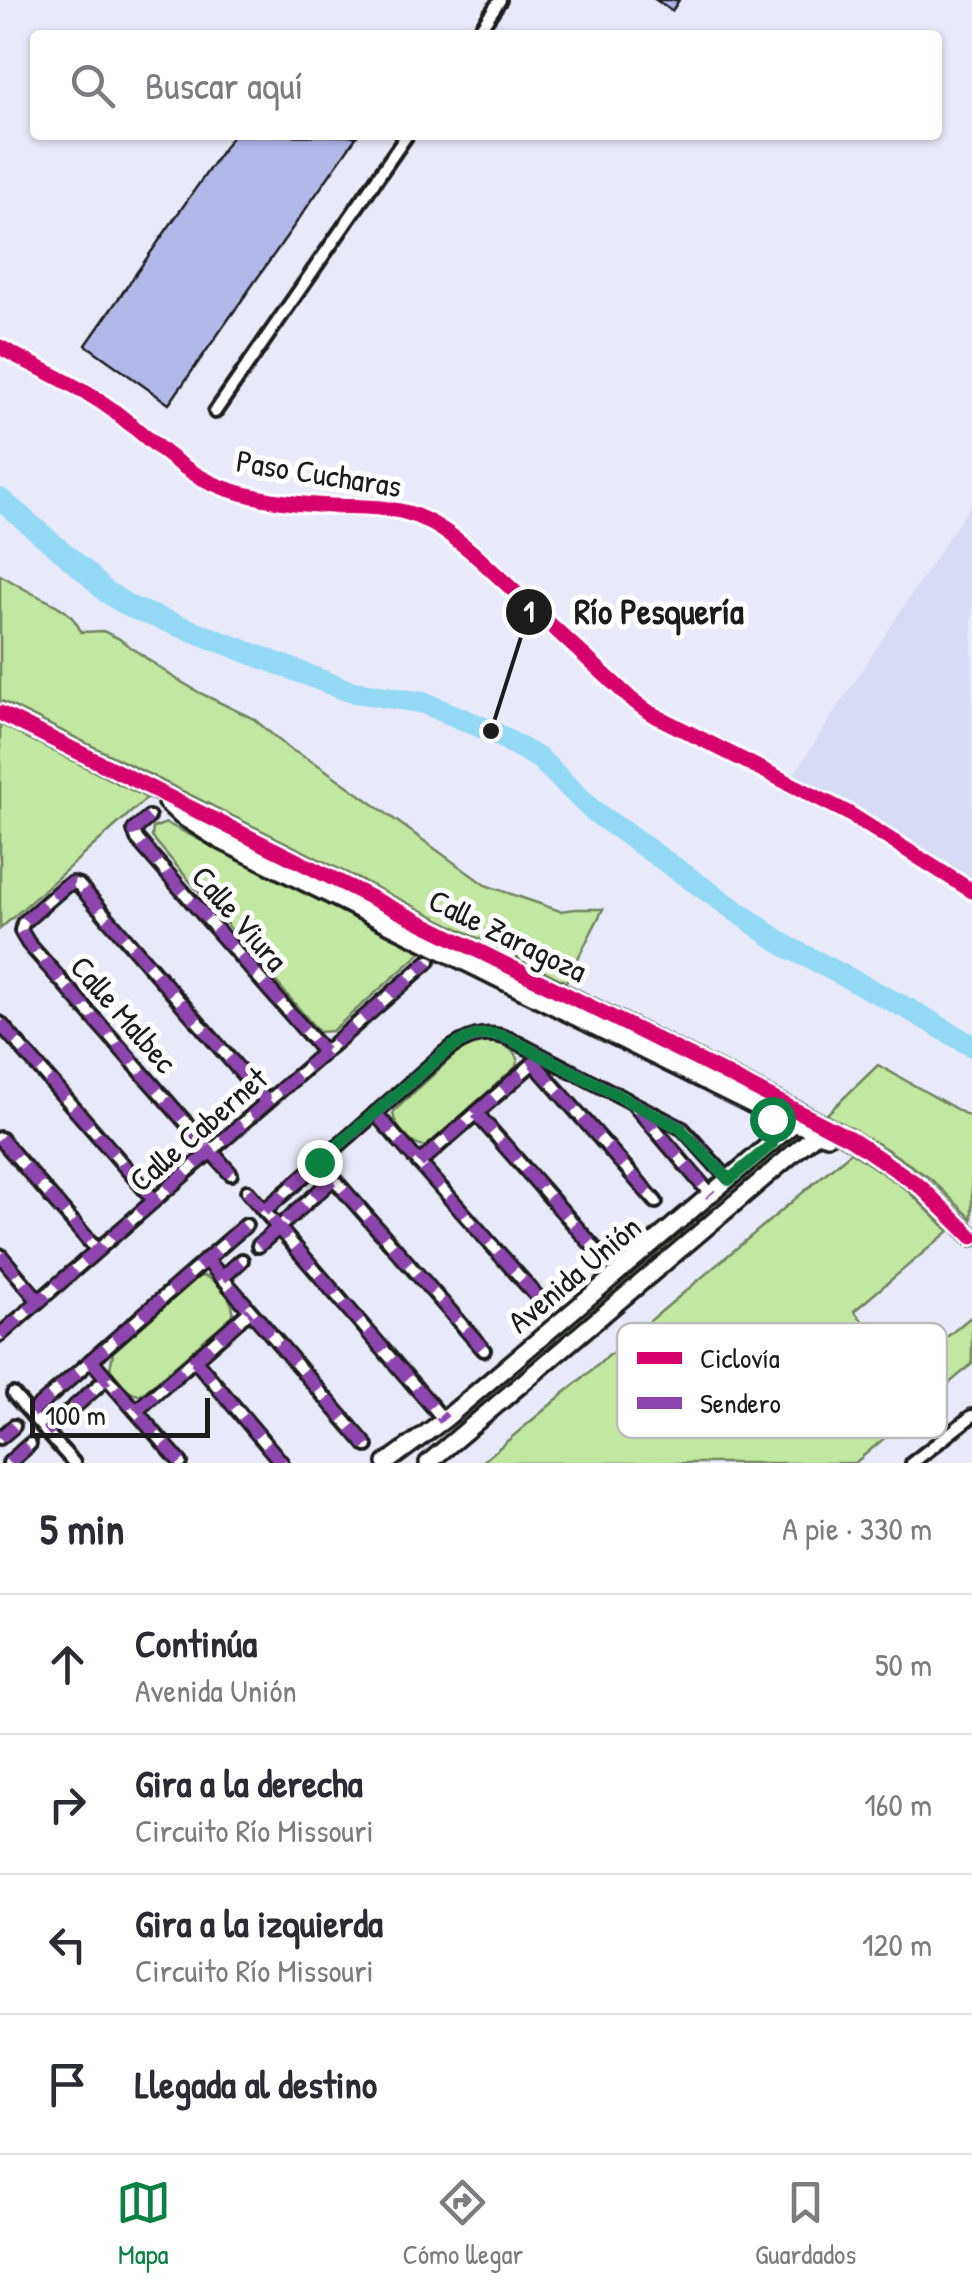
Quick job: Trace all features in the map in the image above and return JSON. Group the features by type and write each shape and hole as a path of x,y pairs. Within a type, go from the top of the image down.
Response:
{"street":[{"path":"479,30 500,0"},
{"path":"215,412 404,140"},
{"name":"Paso Cucharas","path":"0,347 98,400 214,484 307,505 391,510 434,524 462,544 650,714 848,813 972,891"},
{"name":"Calle Zaragoza","path":"0,713 767,1112 799,1120"},
{"name":"Calle Viura","path":"149,817 134,830 136,838 324,1052"},
{"name":"Calle Malbec","path":"231,1174 28,943 21,931 26,920 64,887 76,883 268,1102"},
{"name":"Calle Zaragoza","path":"450,946 799,1120 851,1140 921,1187 972,1238"},
{"name":"Calle Cabernet","path":"0,1335 429,961"},
{"path":"0,1024 154,1200"},
{"path":"264,1210 458,1042 472,1036 501,1035 538,1059 632,1101 683,1130 743,1196"},
{"path":"419,1163 538,1059"},
{"path":"538,1059 656,1202"},
{"path":"632,1101 725,1212"},
{"path":"767,1112 774,1127 772,1144"},
{"path":"376,1113 542,1302"},
{"path":"476,1113 599,1253"},
{"name":"Avenida Unión","path":"386,1463 444,1420 799,1120"},
{"name":"Avenida Unión","path":"428,1463 822,1130"},
{"path":"0,1138 97,1250"},
{"path":"319,1162 484,1350"},
{"path":"258,1246 333,1178"},
{"path":"248,1192 458,1437"},
{"path":"30,1414 246,1224"},
{"path":"0,1255 39,1301"},
{"path":"206,1259 367,1446"},
{"path":"222,1278 242,1260"},
{"path":"136,1411 250,1310"},
{"path":"92,1360 182,1463"},
{"path":"194,1360 282,1463"},
{"path":"46,1432 107,1378"},
{"path":"13,1394 74,1463"},
{"path":"947,1436 972,1416"},
{"path":"961,1425 972,1438"},
{"path":"0,1438 14,1426"},
{"path":"912,1463 944,1438"},
{"path":"9,1463 30,1444"}],"shaded area":[{"path":"972,502 972,886 794,774"}],"green space":[{"path":"0,575 60,607 81,632 103,631 118,638 200,693 254,719 288,748 320,766 485,885 560,911 603,909 566,982 0,700"},
{"path":"0,724 147,798 0,929"},
{"path":"166,823 422,952 332,1031 319,1032 152,837 153,828"},
{"path":"485,1041 512,1051 518,1059 516,1067 426,1147 410,1140 397,1125 395,1110 461,1049"},
{"path":"878,1065 972,1118 972,1219 931,1179 826,1115"},
{"path":"793,1134 798,1134 798,1139 749,1182 744,1181 743,1177"},
{"path":"851,1152 906,1189 949,1231 854,1311 864,1323 648,1323"},
{"path":"708,1209 710,1215 463,1423 457,1422 457,1419"},
{"path":"205,1276 225,1292 233,1315 146,1391 138,1395 130,1392 110,1369 113,1352 198,1277"},
{"path":"972,1316 972,1364 947,1385 947,1337"},
{"path":"617,1349 617,1438 885,1438 855,1463 481,1463"}],"building":[{"path":"656,0 679,0 672,11"},
{"path":"230,140 354,140 169,404 86,345"}],"waterway":[{"path":"0,499 105,591 130,607 349,691 424,703 491,731 540,759 592,810 786,946 972,1046"}],"marked path":[{"path":"149,817 134,830 137,839 324,1052"},
{"path":"231,1174 28,943 21,931 23,923 64,887 79,885 267,1102"},
{"path":"0,1335 429,961"},
{"path":"0,1023 154,1200"},
{"path":"264,1211 444,1053 484,1035 510,1039 683,1129 729,1180"},
{"path":"419,1163 540,1058"},
{"path":"534,1063 656,1202"},
{"path":"638,1109 711,1195"},
{"path":"375,1113 542,1302"},
{"path":"476,1113 599,1253"},
{"path":"0,1138 97,1250"},
{"path":"319,1162 484,1350"},
{"path":"258,1246 333,1179"},
{"path":"247,1191 444,1420"},
{"path":"31,1413 246,1225"},
{"path":"0,1255 39,1301"},
{"path":"206,1259 367,1446"},
{"path":"222,1278 242,1260"},
{"path":"136,1411 250,1311"},
{"path":"91,1360 181,1463"},
{"path":"195,1360 282,1463"},
{"path":"46,1432 107,1378"},
{"path":"0,1438 14,1426"},
{"path":"9,1463 30,1444"}],"cycle path":[{"path":"0,347 94,398 184,467 212,483 286,502 399,511 434,525 473,553 650,713 848,813 972,891"},
{"path":"0,713 851,1139 921,1187 972,1237"}],"place":[{"name":"Río Pesquería","path":"491,731"}],"route":[{"path":"319,1162 444,1053 479,1034 498,1034 510,1039 680,1128 729,1180 772,1144 772,1119"}]}
